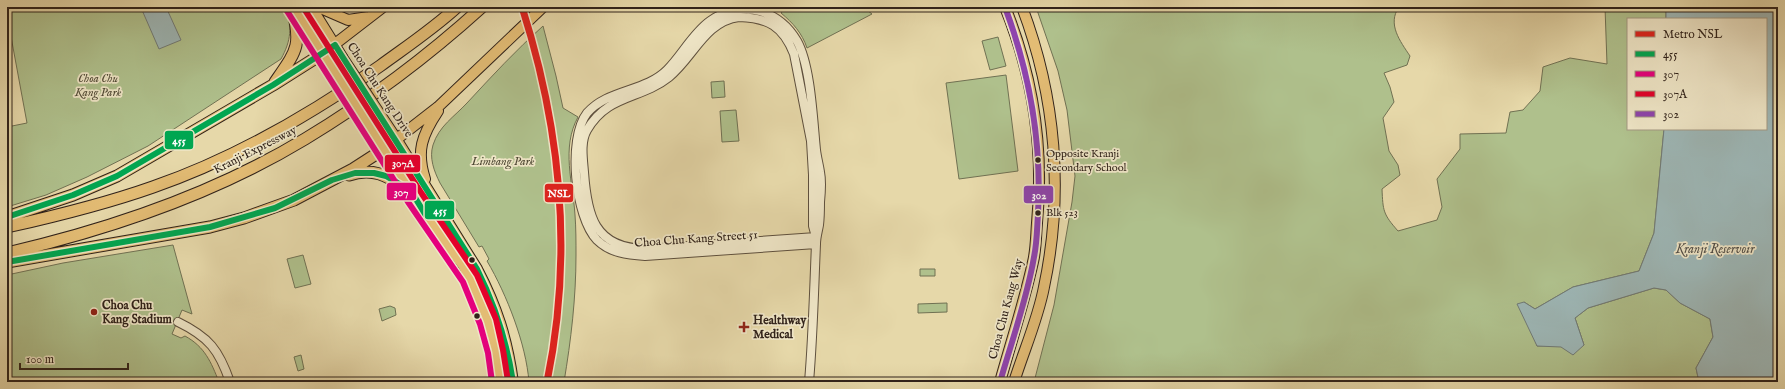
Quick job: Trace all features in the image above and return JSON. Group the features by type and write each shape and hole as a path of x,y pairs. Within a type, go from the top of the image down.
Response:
{"highway":[{"path":"273,85 293,57 297,44 298,33 293,7"},
{"name":"Kranji Expressway","path":"7,227 63,214 155,187 238,151 336,97 439,24 456,7"},
{"name":"Kranji Expressway","path":"7,253 50,243 124,221 201,191 254,167 306,139 405,71 451,36 482,7"},
{"path":"7,218 72,195 118,176 273,85 322,54"},
{"path":"7,262 210,227 275,208 332,180 382,147"},
{"path":"332,180 355,173 374,172 382,174 411,191"}],"main road":[{"path":"293,7 382,147 472,281 492,334 500,382"},
{"name":"Choa Chu Kang Drive","path":"311,7 478,269 495,306 509,358 513,382"},
{"path":"318,7 348,20 371,17"},
{"path":"322,54 383,7"},
{"path":"382,147 438,106 543,7"},
{"name":"Choa Chu Kang Way","path":"1000,382 1026,292 1033,261 1040,180 1035,110 1030,85 1020,49 1005,7"},
{"path":"1014,382 1044,288 1052,240 1056,174 1051,114 1045,83 1033,36 1022,7"},
{"path":"430,194 422,169 420,148 425,131 438,111 438,106"}],"street":[{"name":"Choa Chu Kang Street 51","path":"811,379 816,240 819,225 820,174 805,60 796,40 778,20 770,14 758,11 742,10 725,13 710,22 667,70 658,77 618,92 600,102 587,114 579,128 576,144 576,161 581,212 589,230 597,240 613,251 623,254 645,256 816,240"},
{"path":"178,322 194,330 209,341 220,357 230,382"}],"green space":[{"name":"Choa Chu Kang Park","path":"7,7 284,7 289,21 290,33 287,46 281,59 148,146 87,177 46,195 7,207 7,127 27,123 7,15"},
{"path":"786,7 863,7 872,14 807,48 797,29 781,13"},
{"path":"1036,7 1399,7 1394,20 1396,32 1410,56 1407,65 1384,73 1394,102 1383,118 1389,151 1398,165 1400,175 1382,189 1385,212 1389,220 1398,231 1437,220 1442,207 1437,179 1460,149 1460,134 1506,133 1510,112 1523,110 1540,91 1543,67 1570,58 1607,64 1605,7 1666,7 1666,18 1627,18 1627,130 1664,130 1654,233 1639,271 1573,287 1535,309 1524,302 1537,346 1584,345 1575,318 1588,308 1654,288 1666,290 1680,303 1710,319 1713,337 1696,368 1699,382 1034,382 1054,305 1072,202 1075,176 1067,110 1058,71"},
{"name":"Limbang Park","path":"543,26 563,108 578,117 570,141 569,153 569,166 574,203 576,271 573,319 564,382 529,382 520,336 502,289 487,261 489,259 482,246 479,247 440,183 432,160 433,145 439,132 447,122"},
{"path":"998,37 1006,66 990,70 982,41"},
{"path":"1006,75 1018,171 959,179 946,83"},
{"path":"724,81 725,97 712,98 711,82"},
{"path":"736,110 739,141 722,142 720,111"},
{"name":"Choa Chu Kang Stadium","path":"173,245 192,314 182,310 172,334 181,338 185,336 198,345 210,362 219,382 7,382 7,275 63,263"},
{"path":"303,255 311,284 295,288 287,259"},
{"path":"920,269 935,269 935,276 920,276"},
{"path":"947,303 947,312 918,313 918,304"},
{"path":"390,306 395,308 396,315 382,321 379,309"},
{"path":"301,355 304,369 298,371 294,357"}],"water":[{"path":"149,7 166,7 181,40 159,49 142,10"},
{"name":"Kranji Reservoir","path":"1666,7 1778,7 1778,382 1699,382 1696,368 1713,337 1710,319 1680,303 1666,290 1654,288 1588,308 1575,318 1584,345 1573,355 1561,347 1537,346 1517,304 1524,302 1535,309 1573,287 1639,271 1654,233 1664,130 1767,130 1767,18 1666,18"}],"metro line":[{"name":"NSL","path":"522,7 546,99 554,146 559,193 561,240 560,287 555,335 547,382"}],"transit line":[{"name":"307A","path":"303,7 422,194 477,275 496,319 508,381"},
{"name":"302","path":"1000,382 1031,273 1035,252 1039,187 1036,135 1032,109 1021,57 1005,7"},
{"name":"307","path":"287,11 408,202 463,282 480,324 488,353 492,382"},
{"name":"455","path":"7,217 73,195 117,176 273,85 335,45 477,269 500,324 513,382"},
{"name":"455","path":"7,262 210,227 275,208 332,180 355,173 374,173 386,176 411,191 425,214"}],"place":[{"name":"Opposite Kranji Secondary School","path":"1038,160"},
{"name":"Blk 523","path":"1038,213"},
{"name":"Choa Chu Kang Stadium","path":"94,312"},
{"name":"Healthway Medical","path":"744,327"}]}
